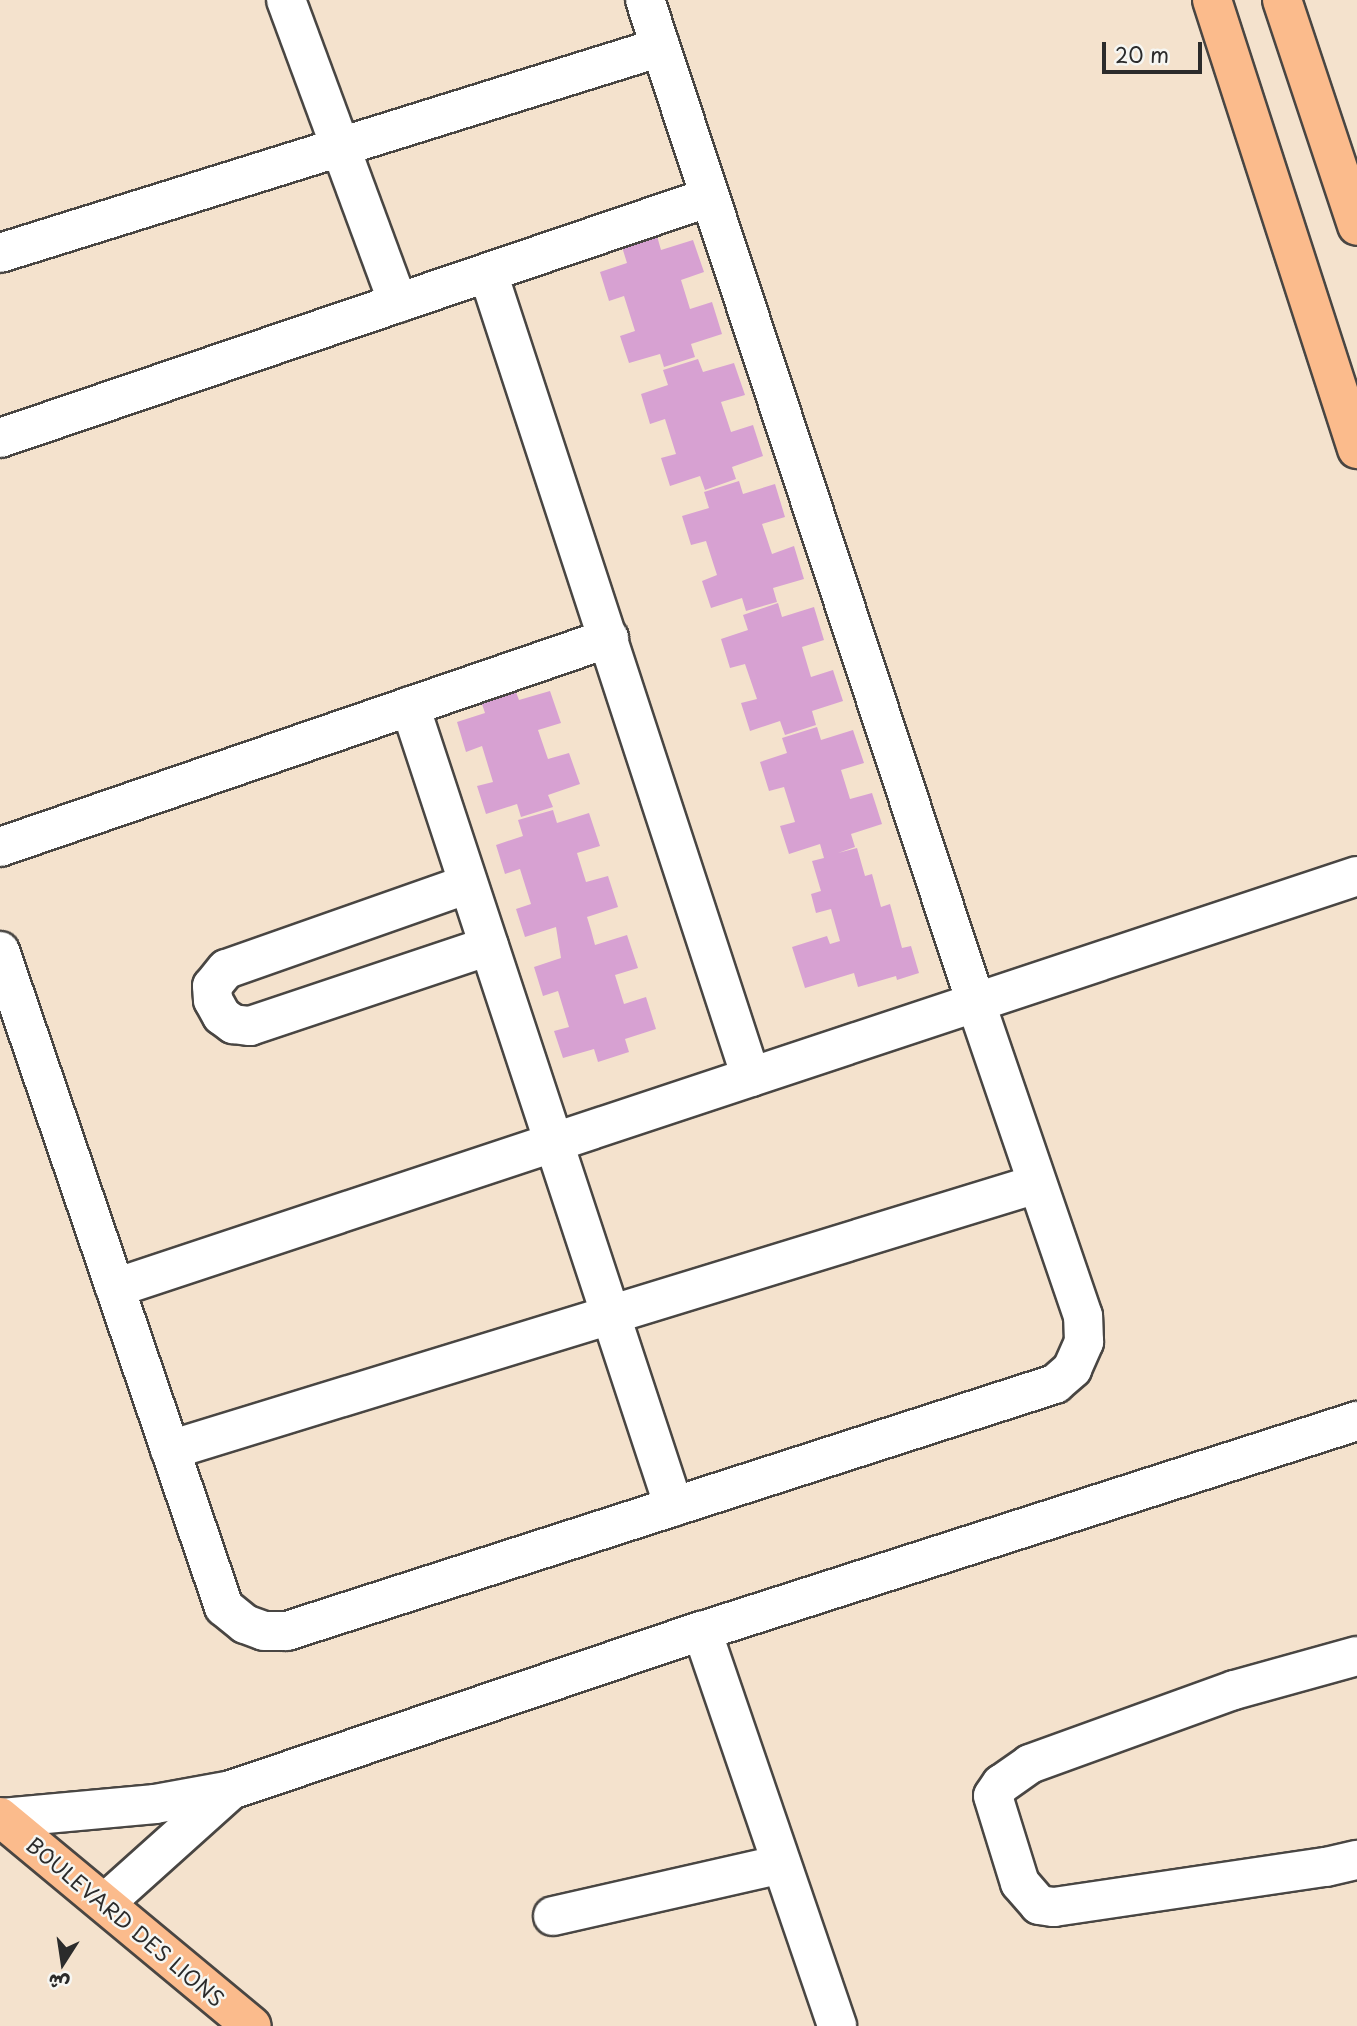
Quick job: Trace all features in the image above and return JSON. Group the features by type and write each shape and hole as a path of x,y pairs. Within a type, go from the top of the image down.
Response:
{"main road":[{"path":"1212,0 1357,449"},
{"path":"1282,0 1357,226"},
{"name":"BOULEVARD DES LIONS","path":"1,1817 252,2026"}],"street":[{"path":"286,0 398,303"},
{"path":"0,951 224,1607 245,1624 264,1631 287,1631 1055,1384 1072,1369 1084,1342 1083,1316 975,1003 645,0"},
{"path":"0,253 661,47"},
{"path":"0,438 710,197"},
{"path":"488,273 751,1077"},
{"path":"0,847 609,638"},
{"path":"410,706 674,1507"},
{"path":"115,1288 1357,876"},
{"path":"468,884 226,969 212,986 213,1000 222,1016 233,1024 250,1026 489,946"},
{"path":"170,1450 1037,1184"},
{"path":"1,1817 155,1804 231,1790 702,1631 1357,1421"},
{"path":"702,1631 837,2026"},
{"path":"1357,1656 1234,1690 1030,1765 1001,1784 993,1796 1020,1883 1039,1905 1055,1907 1326,1867 1357,1860"},
{"path":"105,1903 231,1790"},
{"path":"553,1916 781,1864"}],"building":[{"path":"657,236 661,250 693,240 704,272 681,280 690,309 712,302 722,334 691,344 695,357 664,367 660,354 629,363 620,336 635,331 624,296 609,301 600,272 627,263 622,247"},
{"path":"698,359 703,372 734,363 745,395 721,402 731,432 753,425 763,456 732,467 736,479 705,490 700,476 670,486 661,458 676,454 665,419 650,424 641,394 668,385 663,370"},
{"path":"739,481 743,494 775,484 785,517 762,524 772,554 794,546 804,579 773,588 777,602 746,611 742,598 711,608 702,581 717,575 706,541 691,545 682,516 709,508 704,492"},
{"path":"778,603 782,617 814,607 824,640 802,647 811,677 833,670 843,701 812,711 816,725 785,735 780,721 750,731 741,703 757,699 745,664 730,668 721,639 748,630 743,615"},
{"path":"514,687 519,700 550,691 561,723 538,730 548,759 569,753 580,784 548,795 553,807 521,817 517,804 486,814 477,786 493,782 482,746 466,752 457,722 485,713 480,698"},
{"path":"817,727 821,740 853,730 864,763 841,770 850,799 872,793 882,824 851,834 855,847 838,853 857,848 865,876 872,874 881,907 890,904 902,948 911,946 919,973 897,980 896,976 858,987 854,973 805,988 792,947 827,936 830,944 840,941 831,909 816,913 811,894 821,891 812,861 824,858 820,844 789,854 780,826 795,822 784,787 769,791 760,762 787,753 782,738"},
{"path":"553,810 557,823 589,813 600,846 577,853 586,882 608,876 618,907 587,917 595,945 627,935 638,968 615,975 624,1004 646,997 656,1029 625,1039 629,1052 598,1062 594,1049 563,1058 554,1031 569,1027 558,991 543,996 534,967 561,958 556,927 525,937 516,909 531,904 520,869 505,874 496,845 523,836 518,820"}]}
